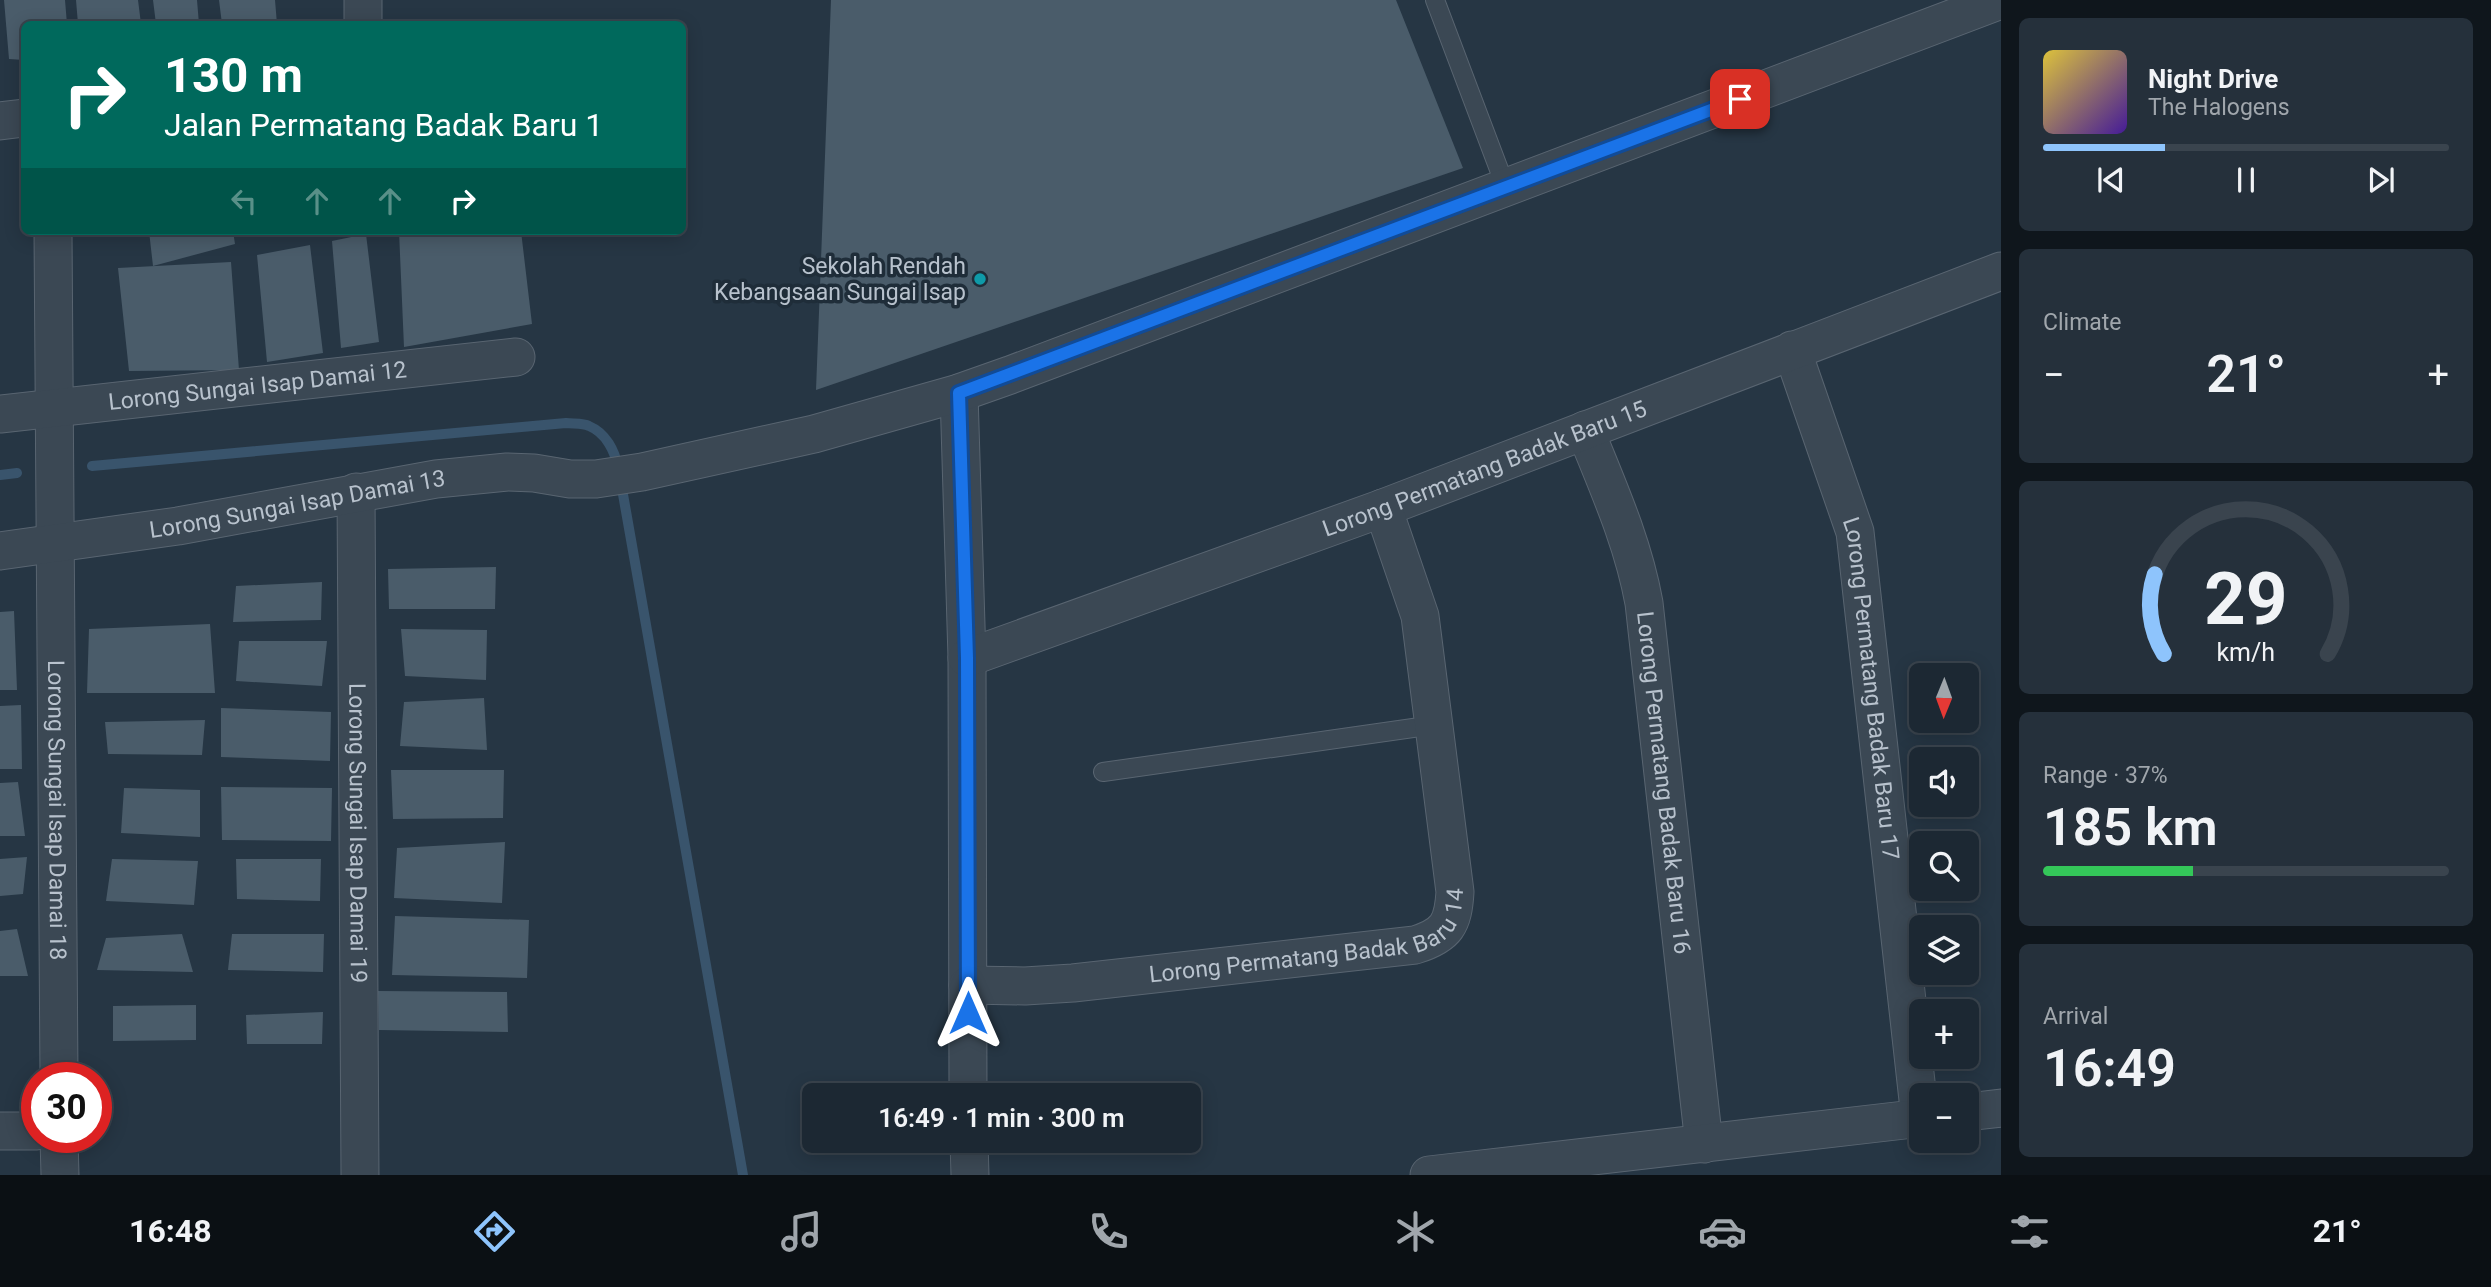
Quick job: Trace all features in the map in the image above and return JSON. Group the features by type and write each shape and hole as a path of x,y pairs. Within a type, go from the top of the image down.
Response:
{"street":[{"path":"363,0 363,21"},
{"name":"Lorong Sungai Isap Damai 13","path":"0,551 177,526 436,479 508,472 596,479 642,472 814,434 959,393 2001,0"},
{"path":"0,121 21,118"},
{"name":"Lorong Sungai Isap Damai 18","path":"53,235 59,1062"},
{"name":"Lorong Permatang Badak Baru 15","path":"967,658 1383,508 2001,271"},
{"name":"Lorong Permatang Badak Baru 17","path":"1792,351 1855,531 1917,1083"},
{"name":"Lorong Sungai Isap Damai 12","path":"0,414 516,357"},
{"path":"959,393 967,658 968,1083"},
{"name":"Lorong Permatang Badak Baru 16","path":"1585,430 1626,531 1638,568 1644,603 1704,1144"},
{"name":"Lorong Sungai Isap Damai 19","path":"356,492 360,1175"},
{"name":"Lorong Permatang Badak Baru 14","path":"968,985 1073,983 1415,945 1433,939 1448,927 1454,911 1455,892 1420,616 1383,508"},
{"path":"1979,1111 2001,1108"},
{"path":"1429,1175 1558,1168 1704,1144 1909,1119"},
{"path":"0,1132 21,1131"},
{"path":"59,1153 60,1175"},
{"path":"969,1153 970,1175"}],"lane":[{"path":"1435,0 1506,188"},
{"path":"1103,772 1434,725"}],"building":[{"path":"4,0 65,0 67,21 21,21 21,60 9,59"},
{"path":"76,0 138,0 141,21 78,21"},
{"path":"153,0 197,0 199,21 156,21"},
{"path":"219,0 275,0 277,21 222,21"},
{"name":"Sekolah Rendah Kebangsaan Sungai Isap","path":"831,0 1396,0 1463,168 816,390"},
{"path":"149,235 234,235 235,244 153,266"},
{"path":"366,235 379,342 341,348 332,241"},
{"path":"399,235 521,235 532,324 404,347"},
{"path":"310,245 323,353 267,362 257,255"},
{"path":"231,262 239,370 129,371 118,268"},
{"path":"496,567 495,609 389,609 388,569"},
{"path":"322,582 321,620 233,622 236,586"},
{"path":"14,611 17,690 0,690 0,612"},
{"path":"210,624 215,693 87,693 89,629"},
{"path":"401,629 487,630 486,680 405,676"},
{"path":"239,641 327,641 322,686 236,681"},
{"path":"484,698 487,750 400,746 404,702"},
{"path":"21,705 22,769 0,769 0,706"},
{"path":"221,708 331,712 330,761 221,757"},
{"path":"205,720 202,755 108,754 105,722"},
{"path":"391,770 504,770 503,818 393,819"},
{"path":"18,782 25,836 0,836 0,783"},
{"path":"221,787 332,788 331,841 222,840"},
{"path":"124,788 200,790 200,837 121,833"},
{"path":"505,842 502,903 394,898 397,848"},
{"path":"27,857 23,894 0,896 0,859"},
{"path":"112,859 198,861 194,905 106,901"},
{"path":"236,859 321,859 320,901 237,899"},
{"path":"395,916 529,920 527,978 392,975"},
{"path":"17,929 28,976 0,976 0,931"},
{"path":"182,934 193,972 97,970 106,938"},
{"path":"232,934 324,934 323,972 228,970"},
{"path":"378,991 507,992 508,1032 379,1030"},
{"path":"196,1005 196,1040 113,1041 113,1006"},
{"path":"323,1012 322,1044 247,1044 246,1015"}],"waterway":[{"path":"92,466 566,423 587,425 600,433 612,449 618,468"},
{"path":"0,475 17,473"},
{"path":"621,483 743,1175"}],"place":[{"name":"Sekolah Rendah Kebangsaan Sungai Isap","path":"980,279"}],"route":[{"path":"968,1013 967,658 959,393 1740,99"}]}
